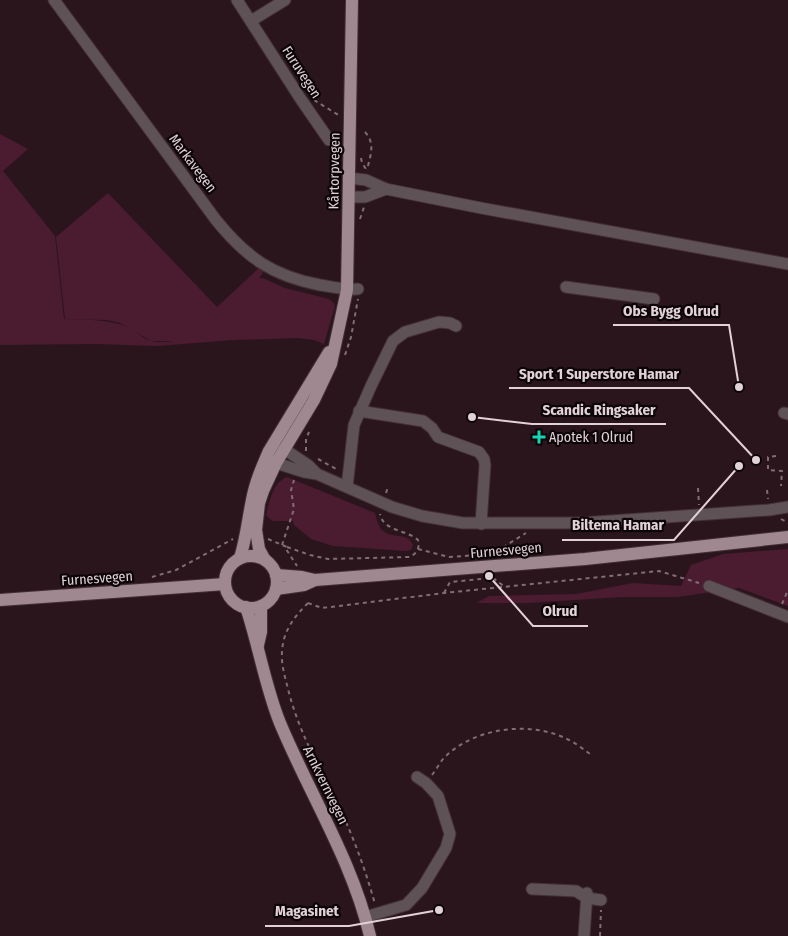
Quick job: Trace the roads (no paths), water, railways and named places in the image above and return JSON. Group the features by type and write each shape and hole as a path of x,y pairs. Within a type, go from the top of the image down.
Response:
{"main road":[{"name":"Kårtorpvegen","path":"265,560 257,541 256,518 263,491 276,463 322,384 331,364 335,342 353,290 348,197 352,0"},
{"name":"Kårtorpvegen","path":"240,558 256,484 269,451 335,342"},
{"name":"Furnesvegen","path":"276,575 315,580 585,559 788,537"},
{"path":"253,556 265,560 270,564 276,575 276,589 270,599 261,606 246,607 236,603 225,584 230,566 240,558 253,556"},
{"name":"Furnesvegen","path":"276,589 304,585 315,580"},
{"name":"Furnesvegen","path":"0,600 225,584"},
{"path":"258,646 261,632 261,606"},
{"path":"246,607 258,646"},
{"name":"Arnkvernvegen","path":"258,646 266,683 279,721 372,915 370,936"}],"street":[{"name":"Markavegen","path":"54,0 216,220 243,250 254,259 286,276 311,283 353,290"},
{"name":"Furuvegen","path":"237,0 329,140"},
{"path":"250,21 285,0"},
{"path":"349,178 366,180 386,189 788,264"},
{"path":"348,197 365,196 386,189"},
{"path":"566,287 654,299"},
{"path":"348,482 354,425 386,352 398,336 405,332 439,322 450,323 456,326"},
{"path":"359,411 418,419 432,428 438,437 479,452 485,464 481,524"},
{"path":"317,474 308,465 284,449 269,451 276,463 304,472 348,482 382,503 422,516 447,521 481,524 645,520 769,510 788,506"},
{"path":"709,586 783,615"},
{"path":"372,915 406,905 422,888 446,848 450,834 438,796 422,780"},
{"path":"532,888 576,891 602,900"},
{"path":"584,936 587,895"}],"place":[{"name":"Obs Bygg Olrud","path":"739,387"},
{"name":"Scandic Ringsaker","path":"472,417"},
{"name":"Apotek 1 Olrud","path":"539,437"},
{"name":"Sport 1 Superstore Hamar","path":"756,460"},
{"name":"Biltema Hamar","path":"739,466"},
{"name":"Olrud","path":"489,576"},
{"name":"Magasinet","path":"439,910"}]}
